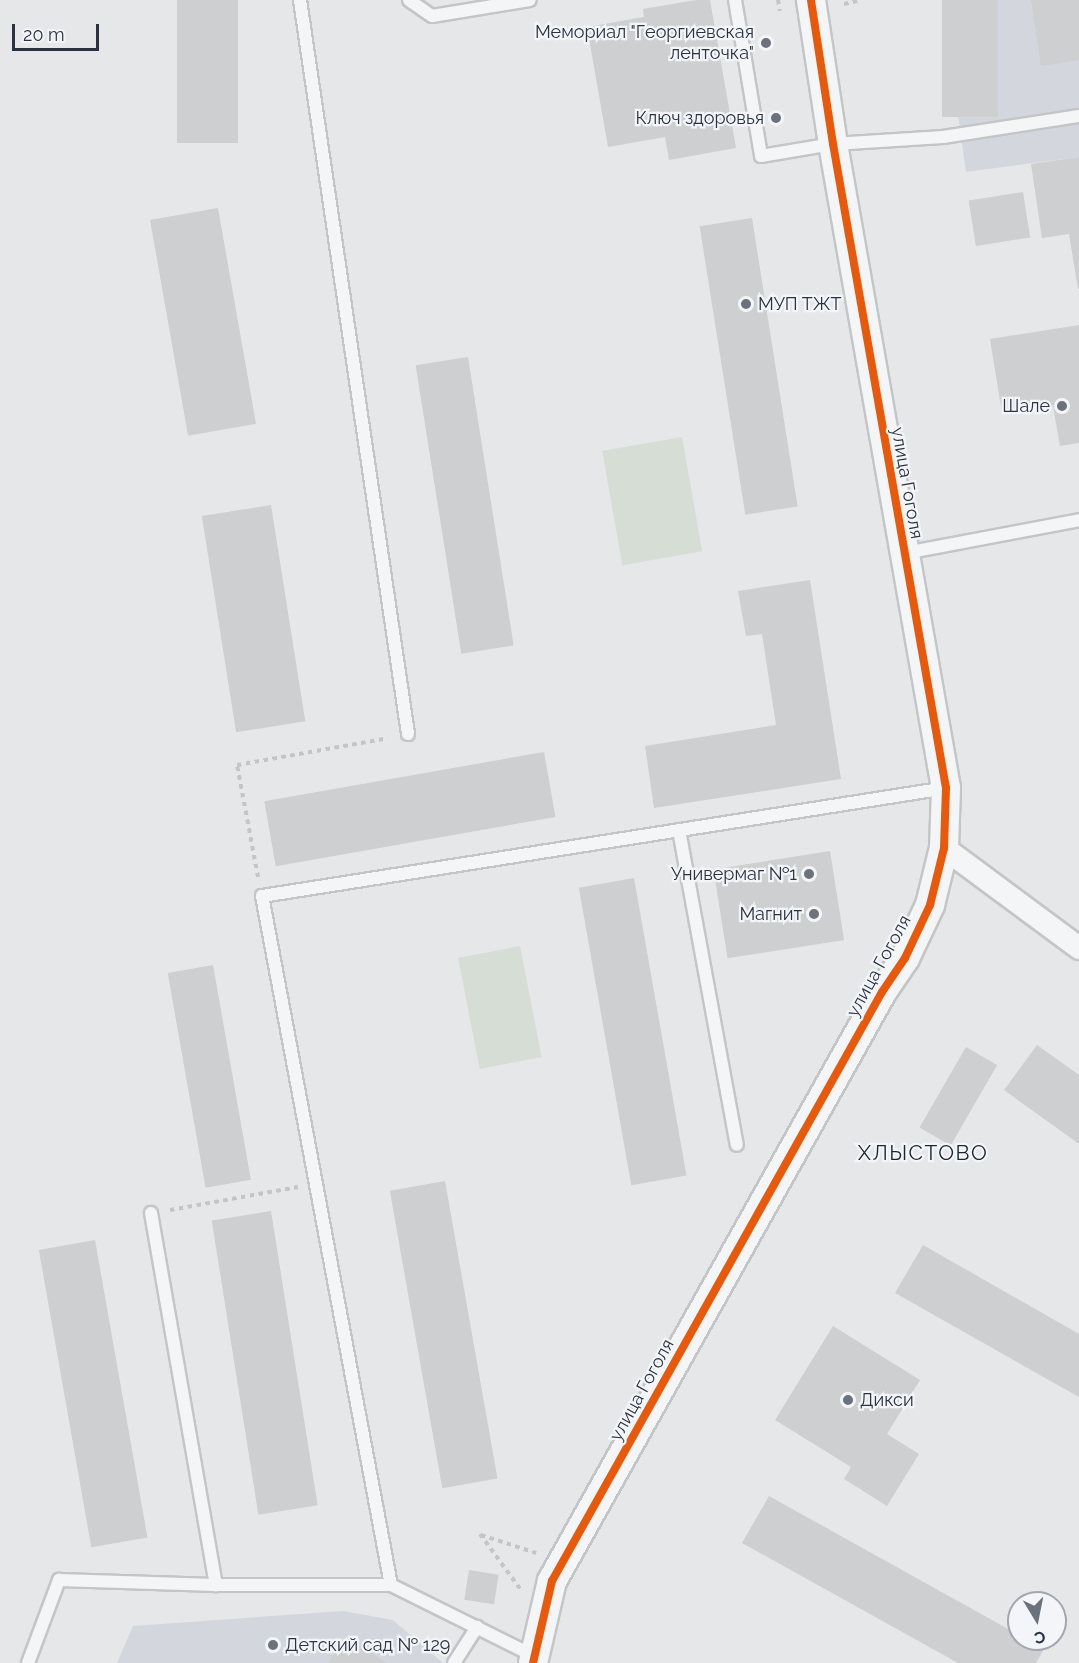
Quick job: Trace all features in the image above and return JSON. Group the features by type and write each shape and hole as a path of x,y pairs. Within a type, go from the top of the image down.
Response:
{"street":[{"name":"улица Гоголя","path":"534,1659 552,1581 882,992 905,958 930,905 944,848 946,788 833,144 811,0"},
{"path":"944,848 1079,948"}],"lane":[{"path":"300,0 408,734"},
{"path":"409,0 432,16 530,0"},
{"path":"735,0 761,156 833,144 943,137 1079,116"},
{"path":"904,553 1079,520"},
{"path":"391,1585 262,896 946,788"},
{"path":"679,830 737,1145"},
{"path":"151,1214 216,1585"},
{"path":"28,1663 59,1580 216,1585 391,1585 477,1627 534,1659"},
{"path":"454,1663 477,1627"}],"path":[{"path":"778,0 780,11"},
{"path":"844,4 862,0"},
{"path":"262,896 237,765 408,734"},
{"path":"151,1214 316,1184"},
{"path":"522,1591 480,1534 539,1554"}],"shaded area":[{"path":"942,0 1079,0 1079,157 966,172"},
{"path":"682,437 702,551 622,565 602,451"},
{"path":"520,946 542,1057 480,1069 458,958"},
{"name":"Детский сад № 129","path":"343,1611 393,1620 443,1663 117,1663 133,1626"}],"building":[{"path":"177,0 238,0 238,143 177,143"},
{"path":"696,0 710,0 736,148 669,160 665,137 608,147 587,27 644,17 643,9"},
{"path":"942,0 998,0 998,117 942,117"},
{"path":"1031,0 1079,0 1079,60 1041,66"},
{"path":"1079,157 1078,289 1069,234 1042,238 1031,164"},
{"path":"1023,192 1030,237 976,246 969,201"},
{"path":"218,208 256,424 188,436 150,220"},
{"path":"752,218 798,506 745,515 700,226"},
{"path":"1079,325 1079,443 1060,446 1053,406 1002,413 990,339"},
{"path":"468,357 514,645 461,654 416,365"},
{"path":"271,505 305,721 236,732 202,516"},
{"path":"810,580 841,779 654,808 645,746 776,725 762,634 746,636 738,591"},
{"path":"544,752 555,817 276,866 264,801"},
{"path":"830,851 844,940 728,958 713,869"},
{"path":"634,878 686,1175 631,1185 579,888"},
{"path":"213,965 251,1180 206,1188 168,973"},
{"path":"1037,1045 1079,1075 1079,1144 1004,1090"},
{"path":"966,1047 997,1065 951,1146 920,1128"},
{"path":"445,1181 497,1478 442,1488 390,1191"},
{"path":"271,1211 318,1505 258,1515 212,1220"},
{"path":"95,1240 147,1537 91,1547 39,1250"},
{"path":"923,1245 1079,1334 1079,1397 895,1293"},
{"name":"Дикси","path":"833,1326 920,1380 887,1434 919,1454 887,1506 844,1479 851,1467 775,1420"},
{"path":"769,1496 1007,1628 1007,1651 1043,1651 1036,1663 958,1663 742,1543"},
{"path":"469,1570 499,1575 494,1604 464,1600"},
{"path":"347,1636 386,1663 328,1663"}],"cycle path":[{"path":"533,1663 552,1581 882,992 905,958 930,905 944,848 946,788 833,144 811,0"}],"place":[{"name":"Мемориал \"Георгиевская ленточка\"","path":"766,43"},
{"name":"Ключ здоровья","path":"776,118"},
{"name":"МУП ТЖТ","path":"746,304"},
{"name":"Шале","path":"1062,406"},
{"name":"Универмаг №1","path":"809,874"},
{"name":"Магнит","path":"814,914"},
{"name":"Дикси","path":"848,1400"},
{"name":"Детский сад № 129","path":"273,1645"}],"district":[{"name":"ХЛЫСТОВО","path":"923,1153"}]}
